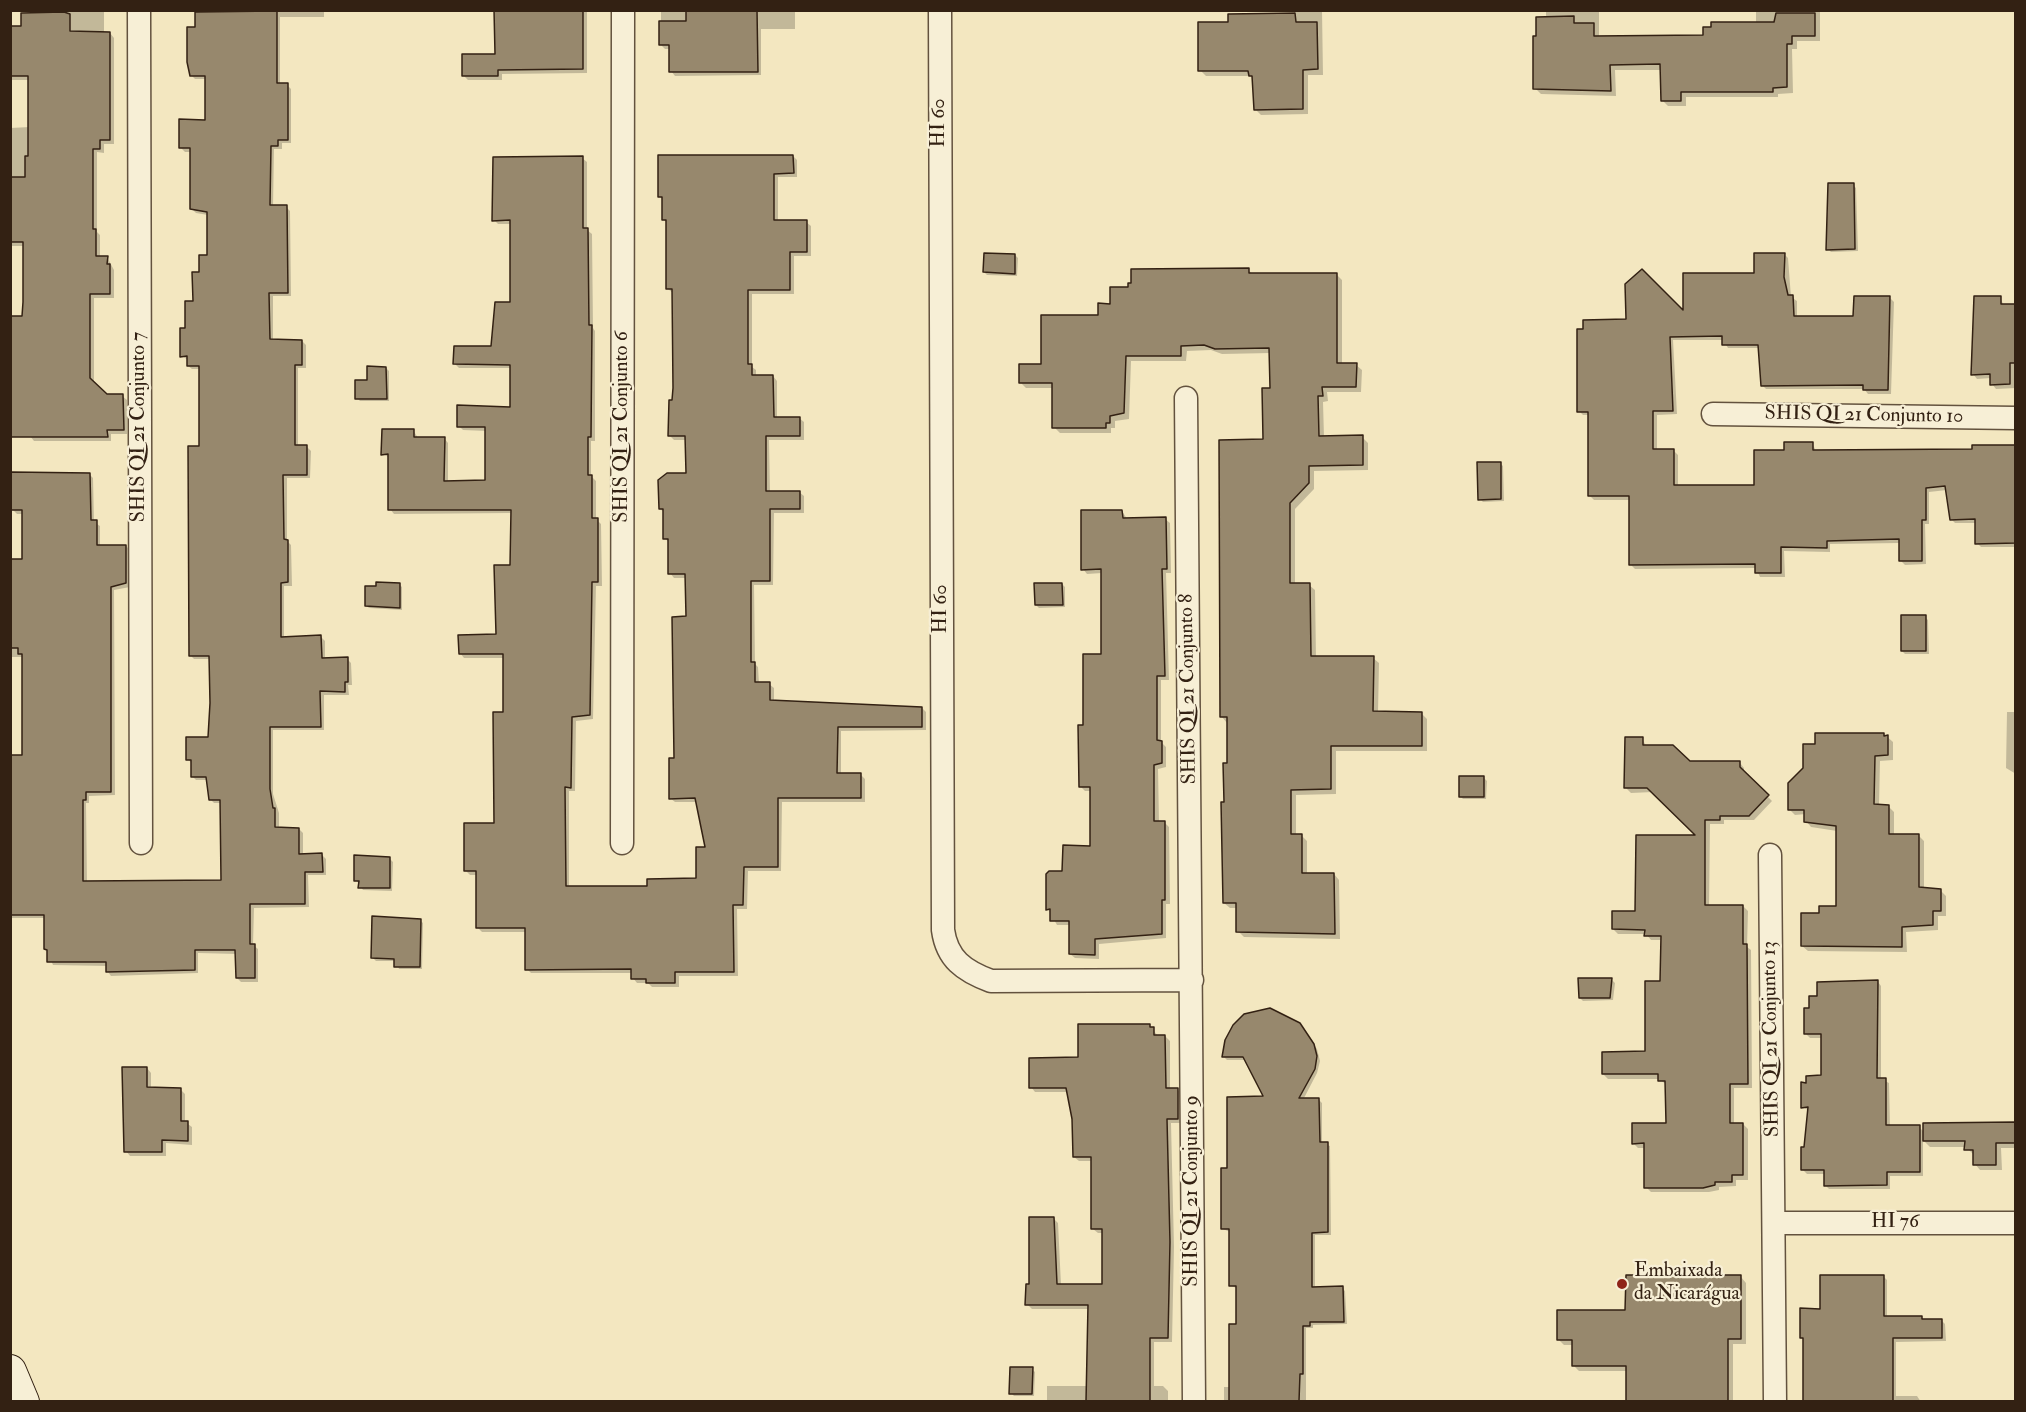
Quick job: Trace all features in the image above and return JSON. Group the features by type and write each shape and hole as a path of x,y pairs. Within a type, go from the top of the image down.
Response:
{"main road":[{"path":"10,1371 23,1401"}],"street":[{"name":"SHIS QI 21 Conjunto 7","path":"139,10 141,843"},
{"name":"SHIS QI 21 Conjunto 6","path":"622,843 623,10"},
{"name":"HI 60","path":"940,10 943,930 945,947 956,962 970,974 991,981 1192,980"},
{"name":"SHIS QI 21 Conjunto 8","path":"1186,398 1192,980"},
{"name":"SHIS QI 21 Conjunto 10","path":"1713,414 2016,418"},
{"name":"SHIS QI 21 Conjunto 13","path":"1770,855 1775,1401"},
{"name":"SHIS QI 21 Conjunto 9","path":"1192,980 1194,1401"},
{"name":"HI 76","path":"1774,1223 2016,1223"}],"building":[{"path":"494,10 583,10 583,69 498,70 498,76 462,76 462,54 495,54"},
{"path":"686,10 757,10 758,72 669,72 669,45 659,45 659,21 686,21"},
{"path":"277,11 277,83 288,83 288,140 278,140 278,146 271,146 270,205 287,205 288,293 269,293 270,339 302,340 302,365 295,365 295,445 307,445 307,475 283,475 284,539 288,540 288,582 281,583 281,637 321,635 322,658 348,657 348,682 345,682 345,692 320,691 321,727 270,727 270,789 273,808 275,808 275,827 299,828 299,854 322,853 323,872 305,872 305,904 250,904 250,944 255,944 255,978 236,978 235,950 195,950 195,970 106,972 106,962 47,962 47,950 44,949 44,915 10,915 10,755 22,755 22,654 18,654 18,648 10,648 10,559 22,559 22,510 11,510 11,472 90,473 91,520 97,520 97,545 126,545 126,583 111,587 111,792 86,792 86,800 83,800 83,881 221,880 220,800 209,800 206,777 191,777 191,760 186,760 186,737 208,737 210,703 209,656 189,656 188,446 199,446 199,366 187,366 187,356 180,357 180,328 185,328 185,301 193,301 192,272 199,272 199,255 207,255 207,212 190,209 190,148 179,148 179,119 205,120 205,76 190,76 187,62 187,27 195,27 195,12"},
{"path":"64,12 70,14 70,31 110,32 110,140 100,140 100,149 93,149 93,229 96,229 96,256 108,256 110,294 90,294 90,378 107,394 123,394 124,430 107,430 108,437 10,437 11,316 22,316 23,242 10,242 10,177 25,177 25,156 28,156 28,76 10,76 11,26 21,26 21,13"},
{"path":"1295,13 1296,22 1317,22 1318,69 1303,70 1303,109 1254,110 1252,76 1249,76 1248,71 1198,71 1198,22 1228,22 1228,14"},
{"path":"1776,13 1815,13 1815,36 1792,36 1792,44 1787,44 1787,87 1773,88 1773,92 1681,92 1681,101 1661,101 1660,64 1610,65 1611,91 1533,89 1533,36 1536,36 1536,17 1574,16 1574,23 1594,23 1594,36 1703,35 1703,27 1711,27 1711,22 1774,22"},
{"path":"658,155 793,155 794,173 774,174 774,220 807,220 807,252 790,252 790,290 748,290 748,364 752,364 752,375 773,375 774,417 800,417 800,436 766,436 766,491 800,491 800,509 770,509 770,581 751,581 751,662 755,662 755,682 770,682 770,700 922,707 922,727 838,727 837,773 861,773 861,798 778,798 778,867 744,867 743,905 733,905 734,972 675,972 675,983 646,983 646,979 631,979 631,969 525,970 525,928 476,928 476,871 464,871 464,823 494,823 493,712 503,712 503,654 459,654 458,635 496,634 494,565 510,565 511,510 388,510 388,454 381,455 382,429 414,429 414,437 445,437 444,481 485,480 485,427 457,427 457,405 510,407 510,365 453,364 454,346 491,346 495,302 510,302 510,220 492,221 493,157 583,156 583,228 588,228 589,325 592,325 591,437 588,437 588,475 592,475 592,518 598,518 598,582 592,582 590,715 572,717 571,788 565,787 566,886 647,886 647,879 696,878 696,847 705,847 695,798 669,799 669,758 674,758 672,617 686,616 685,574 668,574 668,539 663,539 663,509 659,509 658,480 667,473 686,473 685,436 668,436 669,400 672,400 673,388 672,289 666,289 666,220 662,220 662,197 658,197"},
{"path":"1828,183 1854,183 1855,249 1826,250"},
{"path":"984,253 1015,254 1015,274 983,272"},
{"path":"1754,253 1785,253 1784,277 1788,295 1793,295 1794,316 1853,316 1854,296 1890,296 1888,390 1863,390 1863,385 1761,386 1758,345 1722,345 1722,336 1670,337 1673,411 1653,411 1653,449 1674,449 1674,485 1754,485 1754,450 1784,450 1784,442 1813,442 1813,450 1972,449 1972,445 2016,445 2016,543 1975,544 1975,519 1950,520 1945,486 1926,488 1926,520 1922,520 1922,561 1899,561 1899,539 1827,541 1827,548 1781,547 1781,573 1755,573 1755,564 1629,565 1629,496 1588,496 1588,412 1577,412 1577,329 1583,329 1583,320 1626,319 1625,284 1642,269 1683,310 1683,273 1754,273"},
{"path":"1249,268 1249,273 1337,273 1337,363 1357,363 1356,387 1322,387 1323,396 1318,396 1319,436 1363,435 1363,465 1309,466 1309,483 1290,503 1290,583 1310,583 1311,656 1374,656 1373,711 1422,712 1422,746 1331,746 1331,789 1291,790 1291,834 1302,834 1302,873 1334,873 1335,934 1236,932 1236,903 1223,903 1221,802 1224,802 1223,763 1227,763 1227,717 1220,717 1219,440 1263,439 1262,388 1270,388 1269,348 1215,349 1204,345 1181,346 1181,356 1126,356 1124,413 1110,416 1110,423 1106,423 1106,428 1052,428 1052,383 1019,383 1019,364 1041,364 1041,315 1098,315 1098,303 1110,304 1110,287 1128,287 1128,283 1131,283 1131,269"},
{"path":"1974,296 2001,296 2001,304 2016,304 2016,363 2010,363 2010,384 1990,385 1990,374 1971,375"},
{"path":"367,366 386,367 387,399 355,399 355,380 367,380"},
{"path":"1477,462 1501,462 1501,499 1478,500"},
{"path":"1081,510 1122,510 1123,518 1166,517 1167,569 1162,569 1165,676 1157,676 1157,740 1162,741 1162,763 1154,765 1154,821 1165,821 1165,900 1162,900 1162,934 1095,939 1095,955 1069,954 1069,921 1050,921 1050,909 1046,910 1046,874 1049,871 1062,871 1063,845 1090,846 1090,787 1079,787 1078,725 1083,725 1083,654 1101,654 1101,569 1081,570"},
{"path":"376,582 400,583 400,608 365,606 365,586 376,586"},
{"path":"1034,583 1062,583 1063,605 1035,605"},
{"path":"1901,615 1926,615 1926,651 1901,651"},
{"path":"1815,733 1884,733 1884,736 1888,735 1888,755 1875,756 1874,804 1889,805 1889,834 1919,834 1919,887 1941,889 1941,911 1933,911 1933,925 1902,927 1902,947 1801,946 1801,913 1819,913 1819,906 1836,906 1836,826 1804,822 1804,810 1788,810 1788,783 1803,768 1803,744 1815,744"},
{"path":"1625,737 1643,737 1643,745 1673,745 1690,761 1740,761 1740,767 1769,795 1749,816 1720,816 1720,820 1705,820 1705,905 1743,905 1743,944 1747,944 1748,1084 1730,1084 1730,1123 1743,1123 1743,1175 1732,1175 1732,1182 1715,1182 1715,1185 1703,1188 1644,1188 1644,1143 1632,1144 1632,1123 1666,1123 1665,1081 1658,1081 1658,1074 1602,1074 1602,1052 1645,1051 1645,981 1660,981 1661,936 1644,936 1645,930 1612,929 1612,911 1635,911 1636,835 1695,835 1647,788 1624,788"},
{"path":"1459,776 1484,776 1484,797 1459,797"},
{"path":"354,855 390,857 390,888 358,888 359,881 354,881"},
{"path":"372,916 421,919 420,967 394,967 394,959 371,958"},
{"path":"1578,978 1612,978 1610,998 1579,998"},
{"path":"1878,980 1877,1078 1886,1078 1886,1125 1920,1125 1920,1172 1887,1172 1887,1185 1824,1186 1824,1170 1801,1170 1801,1147 1804,1147 1808,1107 1801,1108 1801,1082 1806,1083 1806,1076 1821,1075 1821,1034 1804,1034 1804,1008 1809,1008 1809,996 1817,996 1817,982"},
{"path":"1270,1008 1300,1023 1314,1044 1317,1056 1315,1069 1299,1098 1319,1098 1320,1142 1328,1142 1328,1232 1312,1233 1312,1287 1343,1286 1344,1322 1310,1322 1310,1326 1303,1326 1303,1374 1300,1374 1299,1401 1229,1401 1229,1324 1236,1324 1236,1286 1229,1286 1229,1229 1221,1229 1221,1168 1227,1168 1227,1097 1263,1096 1243,1057 1222,1057 1225,1040 1233,1025 1244,1014"},
{"path":"1078,1024 1150,1024 1150,1027 1154,1027 1154,1035 1165,1035 1166,1088 1178,1088 1178,1119 1167,1119 1170,1242 1168,1338 1150,1338 1150,1401 1086,1401 1088,1305 1025,1305 1026,1284 1029,1284 1029,1217 1054,1217 1057,1284 1102,1284 1102,1229 1091,1229 1091,1157 1073,1157 1072,1119 1066,1088 1029,1088 1029,1058 1078,1057"},
{"path":"122,1067 147,1067 147,1087 181,1088 181,1121 188,1121 188,1141 162,1140 162,1152 124,1152"},
{"path":"2016,1122 2016,1143 1996,1143 1996,1165 1973,1165 1973,1150 1964,1150 1965,1141 1923,1141 1923,1123"},
{"path":"1626,1275 1741,1275 1741,1339 1728,1339 1728,1401 1626,1401 1626,1366 1572,1366 1572,1340 1557,1340 1557,1310 1625,1310"},
{"path":"1820,1275 1884,1275 1884,1316 1922,1316 1922,1319 1942,1319 1942,1338 1893,1338 1893,1401 1803,1401 1803,1338 1800,1338 1800,1308 1820,1309"},
{"path":"1010,1367 1033,1367 1032,1394 1009,1394"}],"place":[{"name":"Embaixada da Nicarágua","path":"1622,1284"}]}
